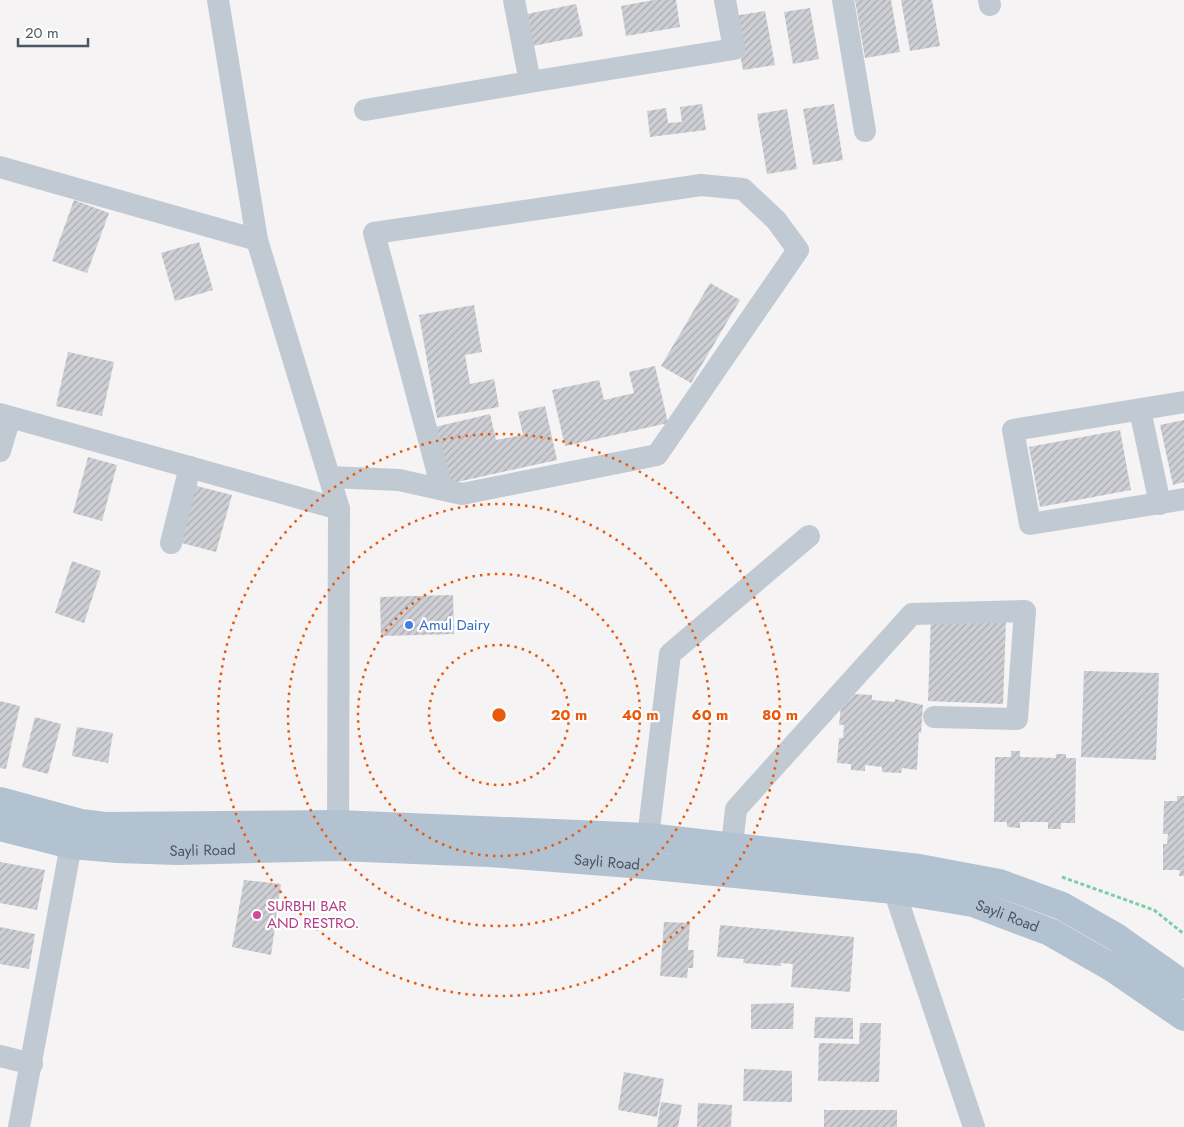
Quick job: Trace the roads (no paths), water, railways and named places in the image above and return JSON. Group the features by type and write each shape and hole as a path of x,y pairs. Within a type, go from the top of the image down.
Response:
{"main road":[{"path":"0,801 81,823 105,826 338,836 648,838 730,861 919,868 999,883 1032,894 1087,919 1184,985"},
{"name":"Sayli Road","path":"0,827 72,844 177,851 338,836 490,853 644,865 730,861 973,903 1050,932 1111,967 1184,1017"}],"street":[{"path":"218,0 257,240 339,509 338,836"},
{"path":"514,0 530,82"},
{"path":"365,110 734,49 724,0"},
{"path":"843,0 865,131"},
{"path":"0,167 257,240"},
{"path":"330,477 399,480 462,494 657,455 798,250 776,220 743,189 701,185 374,233 442,489"},
{"path":"1184,402 1013,430 1030,524 1184,499"},
{"path":"1140,410 1160,504"},
{"path":"0,451 5,416 339,509"},
{"path":"171,543 190,467"},
{"path":"644,865 670,654 809,536"},
{"path":"730,861 736,809 912,614 1025,611 1017,720 934,717"},
{"path":"19,1127 72,844"},
{"path":"894,890 974,1127"},
{"path":"0,1056 32,1064"}],"place":[{"name":"Amul Dairy","path":"409,625"},
{"name":"SURBHI BAR AND RESTRO.","path":"257,915"}]}
